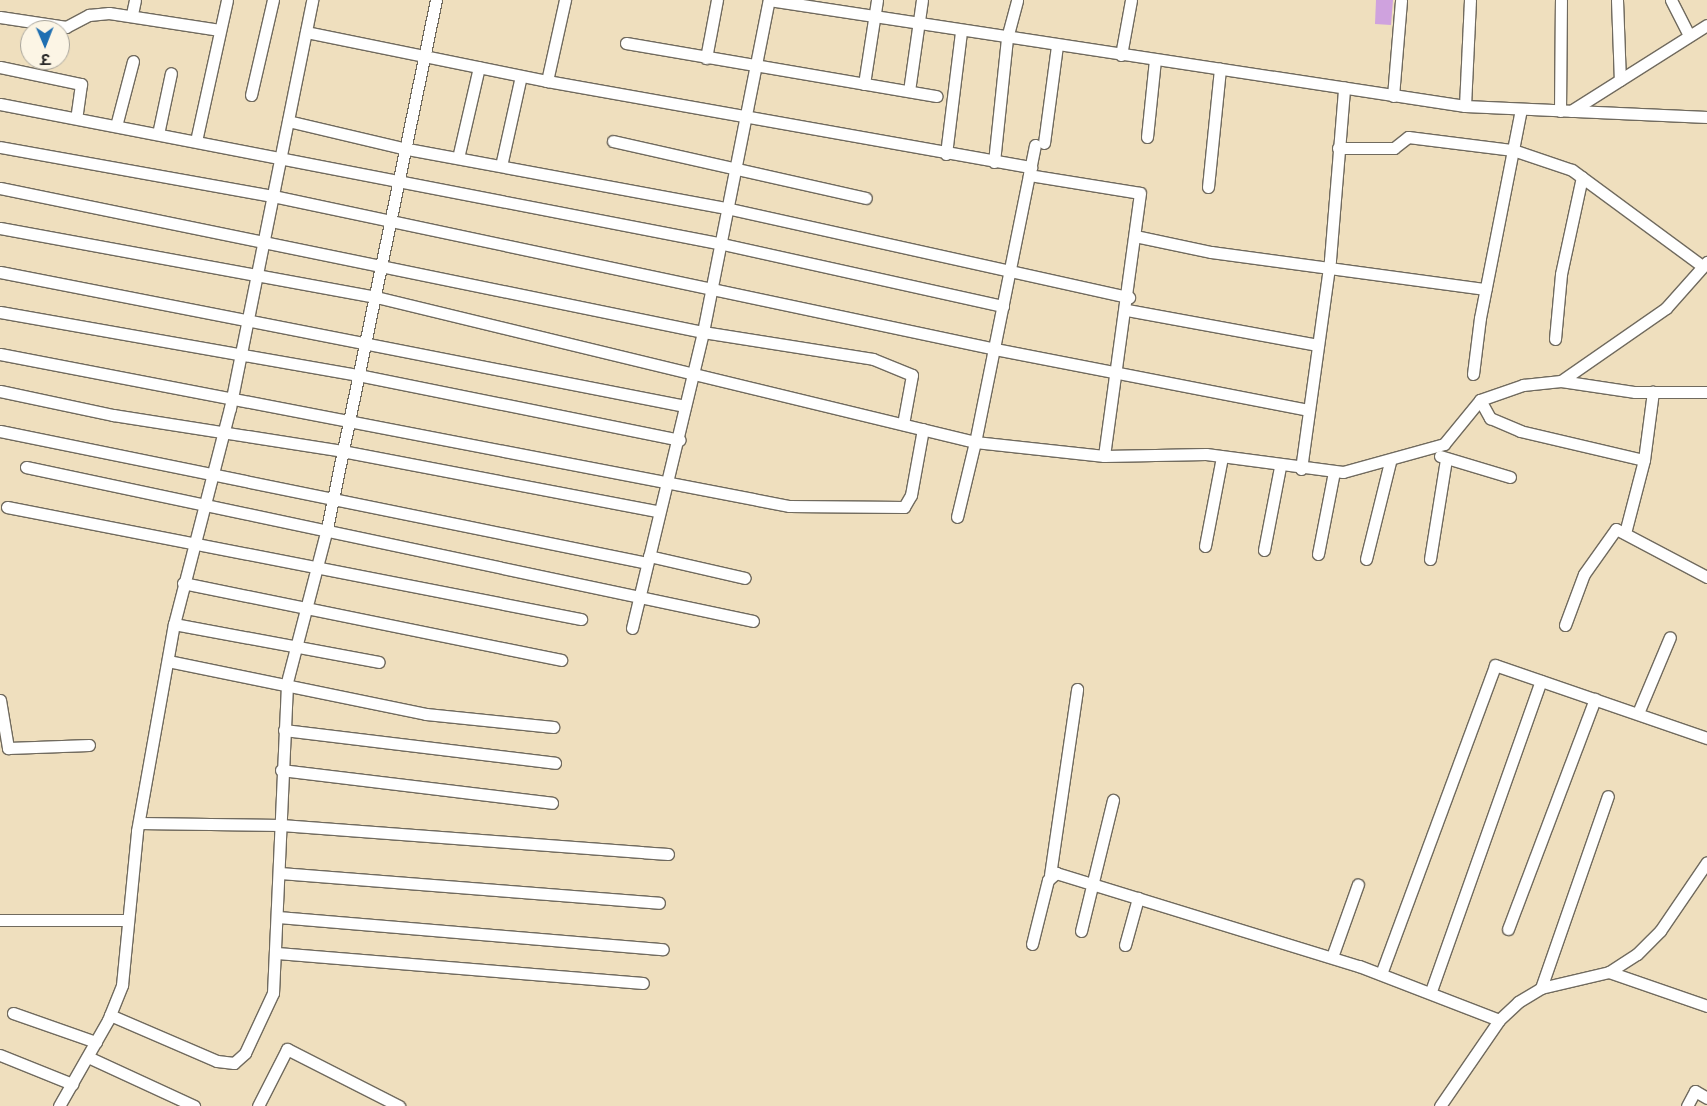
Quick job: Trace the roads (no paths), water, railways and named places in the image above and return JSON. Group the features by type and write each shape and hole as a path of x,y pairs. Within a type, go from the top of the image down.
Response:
{"street":[{"path":"132,14 134,0"},
{"path":"196,141 227,0"},
{"path":"251,96 273,0"},
{"path":"59,1106 110,1015 124,977 128,920 139,823 174,624 192,543 204,503 215,477 265,241 272,196 312,0"},
{"path":"110,1015 217,1061 234,1062 245,1053 270,1002 277,953 281,770 287,682 309,608 327,528 350,420 372,296 402,148 436,0"},
{"path":"546,81 565,0"},
{"path":"706,58 717,0"},
{"path":"632,628 664,484 679,440 692,371 703,332 709,287 769,0 818,4 873,17 961,31 1465,106 1707,117"},
{"path":"864,84 876,0"},
{"path":"908,91 922,0"},
{"path":"994,162 1007,38 1017,0"},
{"path":"1121,54 1131,0"},
{"path":"1393,96 1401,0"},
{"path":"1465,106 1470,0"},
{"path":"1560,0 1566,111"},
{"path":"1617,0 1620,80"},
{"path":"1671,0 1689,35"},
{"path":"0,17 66,27 89,15 132,14 220,30"},
{"path":"1566,111 1620,80 1707,25"},
{"path":"946,154 961,31"},
{"path":"306,32 546,81 745,115 994,162 1030,171 1140,192 1129,297 1104,456"},
{"path":"626,43 755,67 937,96"},
{"path":"957,516 975,442 1030,171 1040,144 1057,46"},
{"path":"1147,138 1155,59"},
{"path":"116,126 133,61"},
{"path":"0,66 81,84 76,118"},
{"path":"458,158 479,67"},
{"path":"1208,187 1220,69"},
{"path":"158,134 171,73"},
{"path":"501,166 521,76"},
{"path":"1301,469 1329,265 1344,88"},
{"path":"0,104 196,141 395,183 718,243 1003,306"},
{"path":"1474,374 1486,288 1521,109"},
{"path":"288,120 402,148 726,208 1129,297"},
{"path":"1338,148 1394,148 1408,137 1513,150 1582,177 1704,264 1666,308 1561,381"},
{"path":"613,141 866,198"},
{"path":"0,147 272,196 709,287 994,349 1309,410"},
{"path":"1555,339 1561,274 1582,177"},
{"path":"0,188 703,332 873,359 899,368 912,375 903,424"},
{"path":"0,228 372,296 692,371 975,442 1104,456 1222,457 1280,467 1334,472 1390,462 1444,444 1480,400 1522,385 1561,381 1652,392 1707,392"},
{"path":"1135,236 1211,252 1329,265 1486,288"},
{"path":"0,272 166,303 247,323 685,406"},
{"path":"1127,310 1318,345"},
{"path":"0,312 240,357 358,375 679,440"},
{"path":"0,354 350,420 766,503 898,509 911,496 923,428"},
{"path":"0,391 224,435 342,451 658,511"},
{"path":"1625,533 1644,460 1652,392"},
{"path":"1480,400 1490,418 1520,431 1644,460"},
{"path":"0,432 332,501 745,578"},
{"path":"1428,449 1446,459 1510,477"},
{"path":"1205,546 1222,457"},
{"path":"1430,560 1446,459"},
{"path":"1366,559 1390,462"},
{"path":"26,467 640,594 753,621"},
{"path":"1264,550 1280,467"},
{"path":"1318,554 1334,472"},
{"path":"7,507 192,543 316,571 581,619"},
{"path":"1565,625 1594,557 1612,531 1625,533 1707,577"},
{"path":"183,583 561,660"},
{"path":"174,624 379,662"},
{"path":"1638,713 1670,637"},
{"path":"168,661 287,682 426,714 553,727"},
{"path":"1382,974 1495,665 1707,738"},
{"path":"1431,991 1541,681"},
{"path":"1032,944 1050,875 1077,689"},
{"path":"1508,929 1595,699"},
{"path":"0,700 8,748 89,745"},
{"path":"284,730 555,763"},
{"path":"281,770 552,803"},
{"path":"1541,988 1608,796"},
{"path":"1081,931 1113,800"},
{"path":"139,823 280,825 668,854"},
{"path":"1440,1106 1500,1020 1541,988 1609,972 1660,931 1707,862"},
{"path":"280,873 659,903"},
{"path":"1050,875 1056,873 1332,957 1431,991 1500,1020"},
{"path":"1695,878 1707,882"},
{"path":"1332,957 1358,884"},
{"path":"1125,946 1138,898"},
{"path":"278,917 663,949"},
{"path":"0,920 128,920"},
{"path":"277,953 643,983"},
{"path":"1609,972 1707,1006"},
{"path":"13,1013 96,1042"},
{"path":"258,1106 288,1049 392,1104"},
{"path":"0,1055 72,1084"},
{"path":"88,1056 194,1106"},
{"path":"1687,1106 1695,1092 1707,1098"}]}
